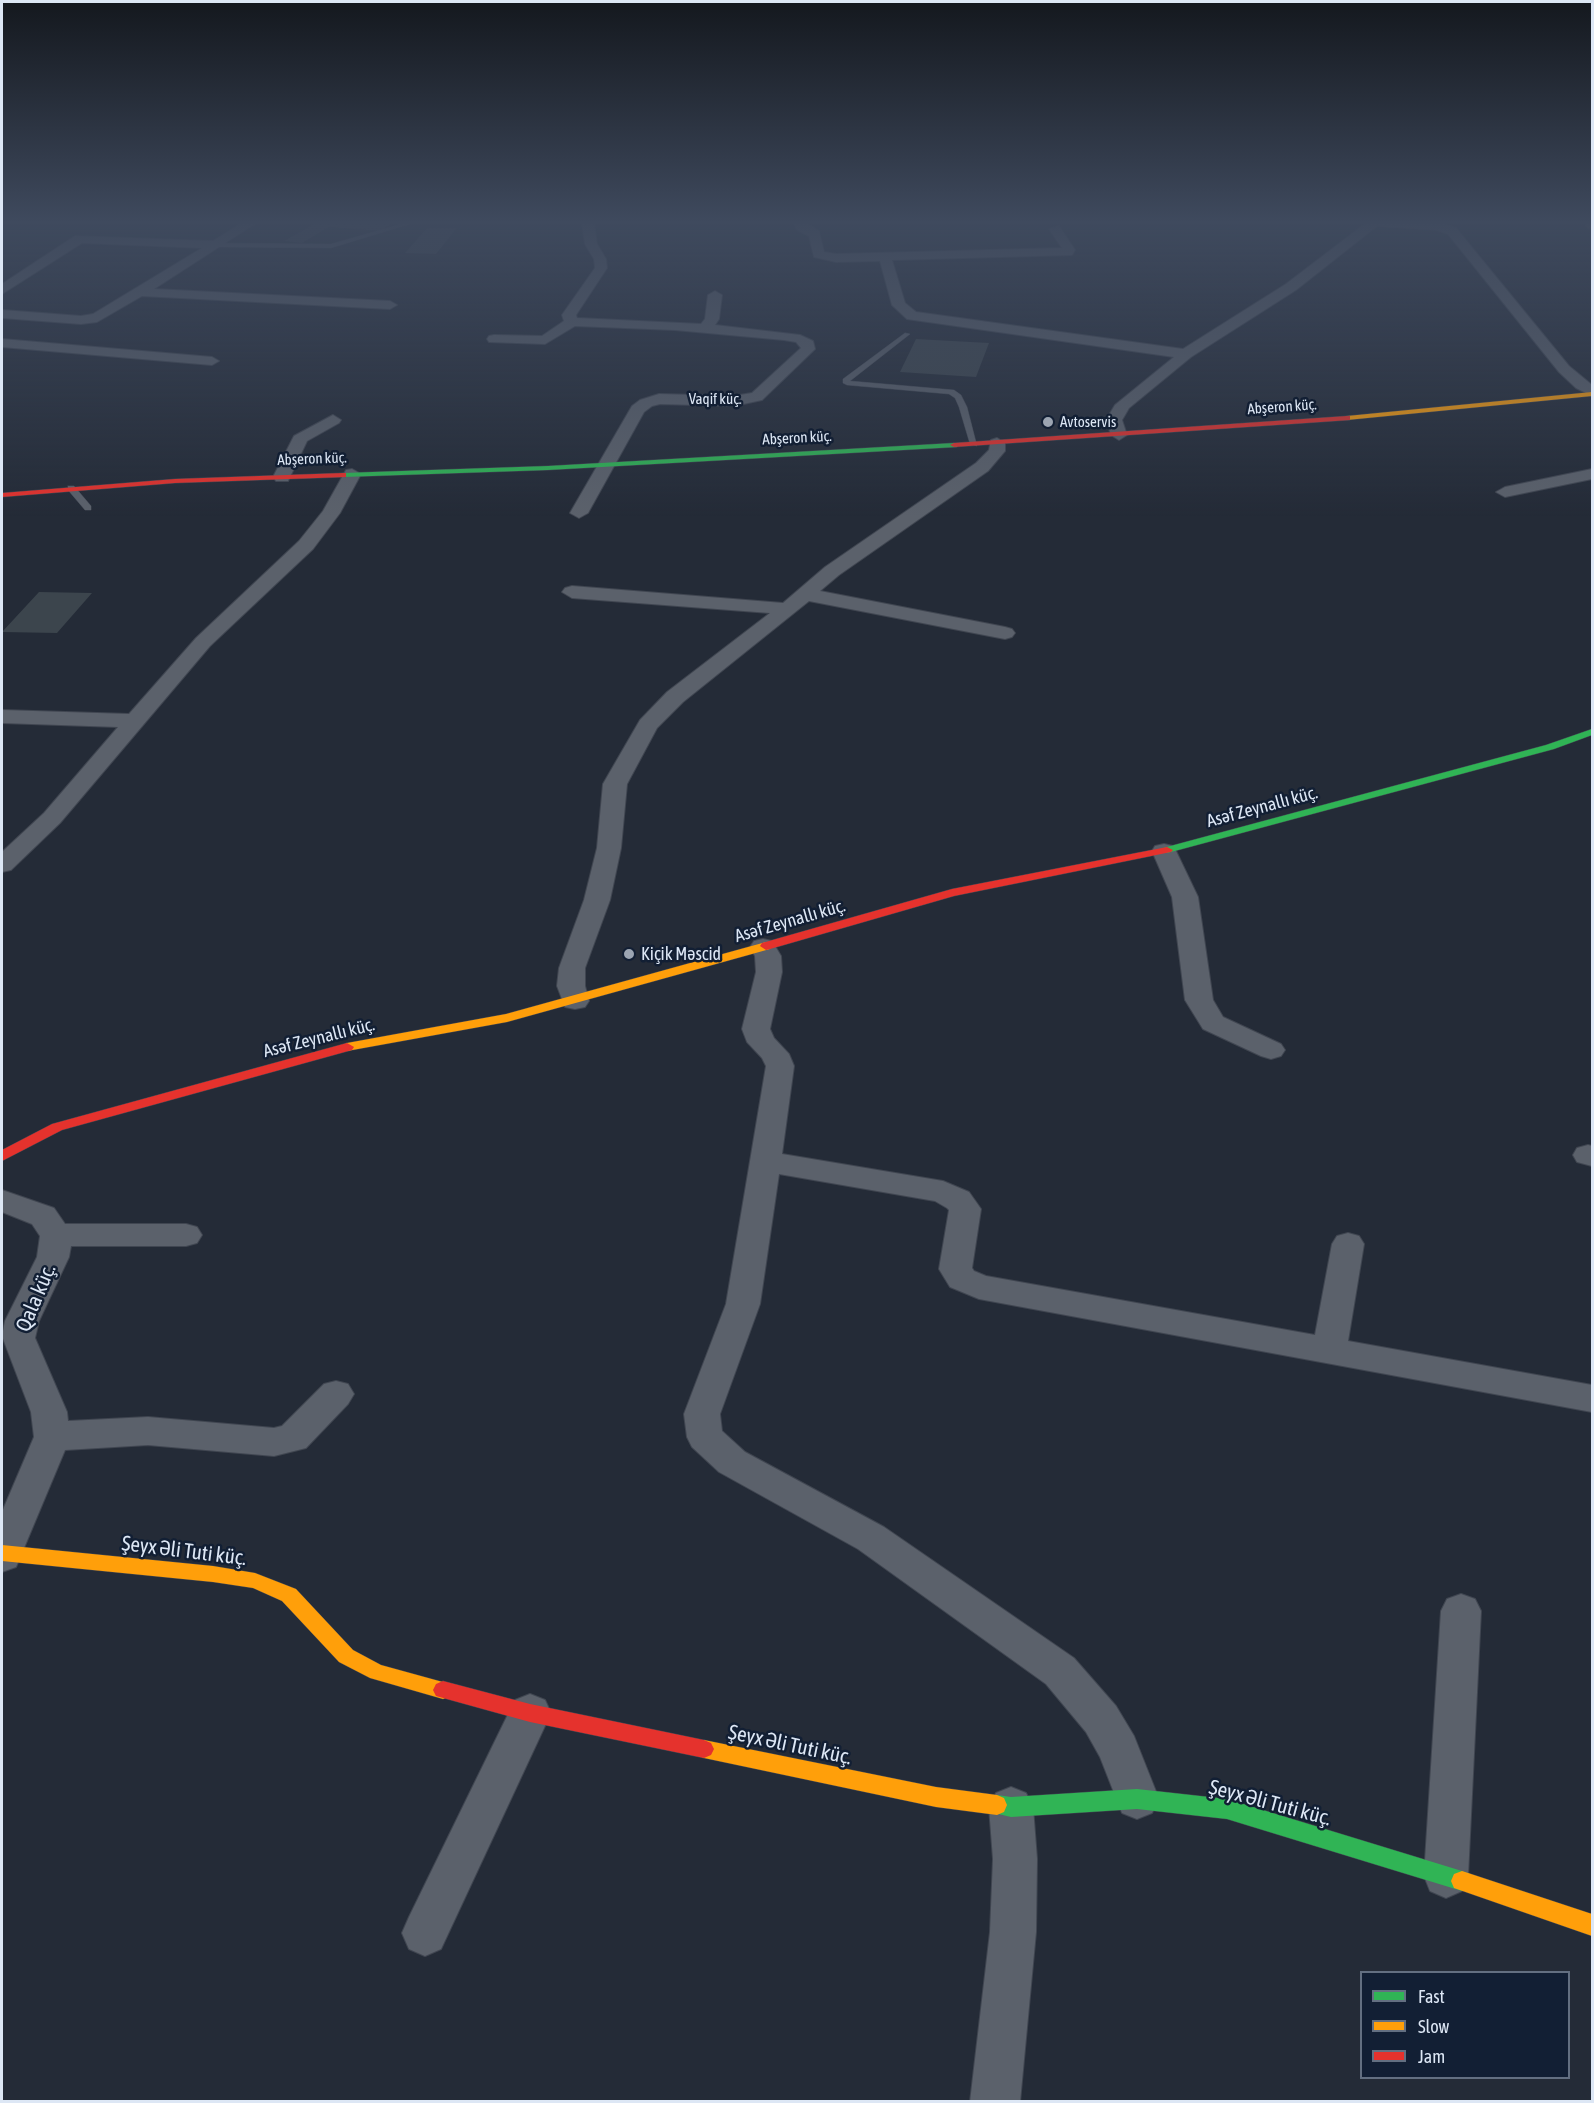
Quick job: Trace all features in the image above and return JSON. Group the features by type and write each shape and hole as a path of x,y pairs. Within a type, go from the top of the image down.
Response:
{"street":[{"path":"705,329 711,321"},
{"path":"949,321 1186,354"},
{"path":"1119,435 1114,420 1124,405 1186,354 1237,321"},
{"path":"1525,321 1564,369 1581,385 1593,392"},
{"name":"Vaqif küç.","path":"572,322 784,336 800,339 808,344 808,349 758,397 734,401 666,399 646,403 638,409 605,465"},
{"path":"494,339 545,340 572,322"},
{"path":"2,343 212,361"},
{"name":"Abşeron küç.","path":"2,495 71,488 282,477 605,465 997,443 1410,414 1593,392"},
{"path":"1564,397 1593,411"},
{"path":"282,477 300,439 333,420"},
{"path":"575,1001 571,986 572,968 597,900 609,848 615,784 648,725 675,697 832,571 982,467 997,451 997,443"},
{"path":"579,513 605,465"},
{"path":"2,865 52,818 204,642 320,529 352,474"},
{"path":"1505,492 1593,474"},
{"path":"572,592 796,602 1005,633"},
{"path":"2,716 135,721"},
{"name":"Asəf Zeynallı küç.","path":"2,1156 57,1127 332,1050 507,1017 575,1001 951,893 1164,851 1527,753 1593,732"},
{"path":"1164,851 1185,897 1199,1000 1213,1023 1271,1050"},
{"path":"763,947 768,956 768,972 756,1029 761,1042 775,1054 780,1066 743,1304 702,1414 705,1437 732,1462 871,1538 1060,1671 1101,1719 1119,1750 1137,1799"},
{"path":"766,1162 943,1192 958,1200 965,1209 955,1269 962,1279 980,1287 1593,1398"},
{"path":"2,1201 43,1216 56,1235 107,1233 186,1235"},
{"name":"Qala küç.","path":"52,1437 49,1412 18,1338 22,1321 53,1257 56,1235"},
{"path":"1329,1352 1348,1244"},
{"path":"2,1554 52,1437 95,1432 148,1431 274,1442 293,1438 336,1394"},
{"name":"Şeyx Əli Tuti küç.","path":"2,1554 213,1574 255,1581 290,1595 346,1656 377,1672 530,1713 936,1797 1011,1807 1137,1799 1227,1809 1446,1875 1593,1925"},
{"path":"1446,1875 1461,1611"},
{"path":"425,1933 530,1713"},
{"path":"995,2102 1012,1932 1015,1859 1011,1807"}],"lane":[{"path":"907,334 846,381 847,383 951,392 958,397 963,407 974,444"},
{"path":"71,488 88,508"}],"building":[{"path":"916,339 989,343 976,377 900,372"},
{"path":"39,592 92,593 57,633 2,632"}],"traffic: fast":[{"path":"343,475 548,468 954,445"},
{"path":"1167,850 1550,747 1592,732"},
{"path":"997,1805 1011,1807 1137,1799 1227,1809 1462,1881"}],"traffic: slow":[{"path":"1347,418 1592,394"},
{"path":"347,1047 507,1018 766,946"},
{"path":"2,1553 213,1574 255,1581 289,1595 346,1656 377,1672 443,1690"},
{"path":"704,1749 936,1797 997,1805"},
{"path":"1462,1881 1592,1925"}],"traffic: jam":[{"path":"954,445 1347,418"},
{"path":"2,495 175,481 343,475"},
{"path":"766,946 952,893 1167,850"},
{"path":"2,1156 57,1127 347,1047"},
{"path":"443,1690 530,1713 704,1749"}],"place":[{"name":"Avtoservis","path":"1048,422"},
{"name":"Kiçik Məscid","path":"629,954"}]}
